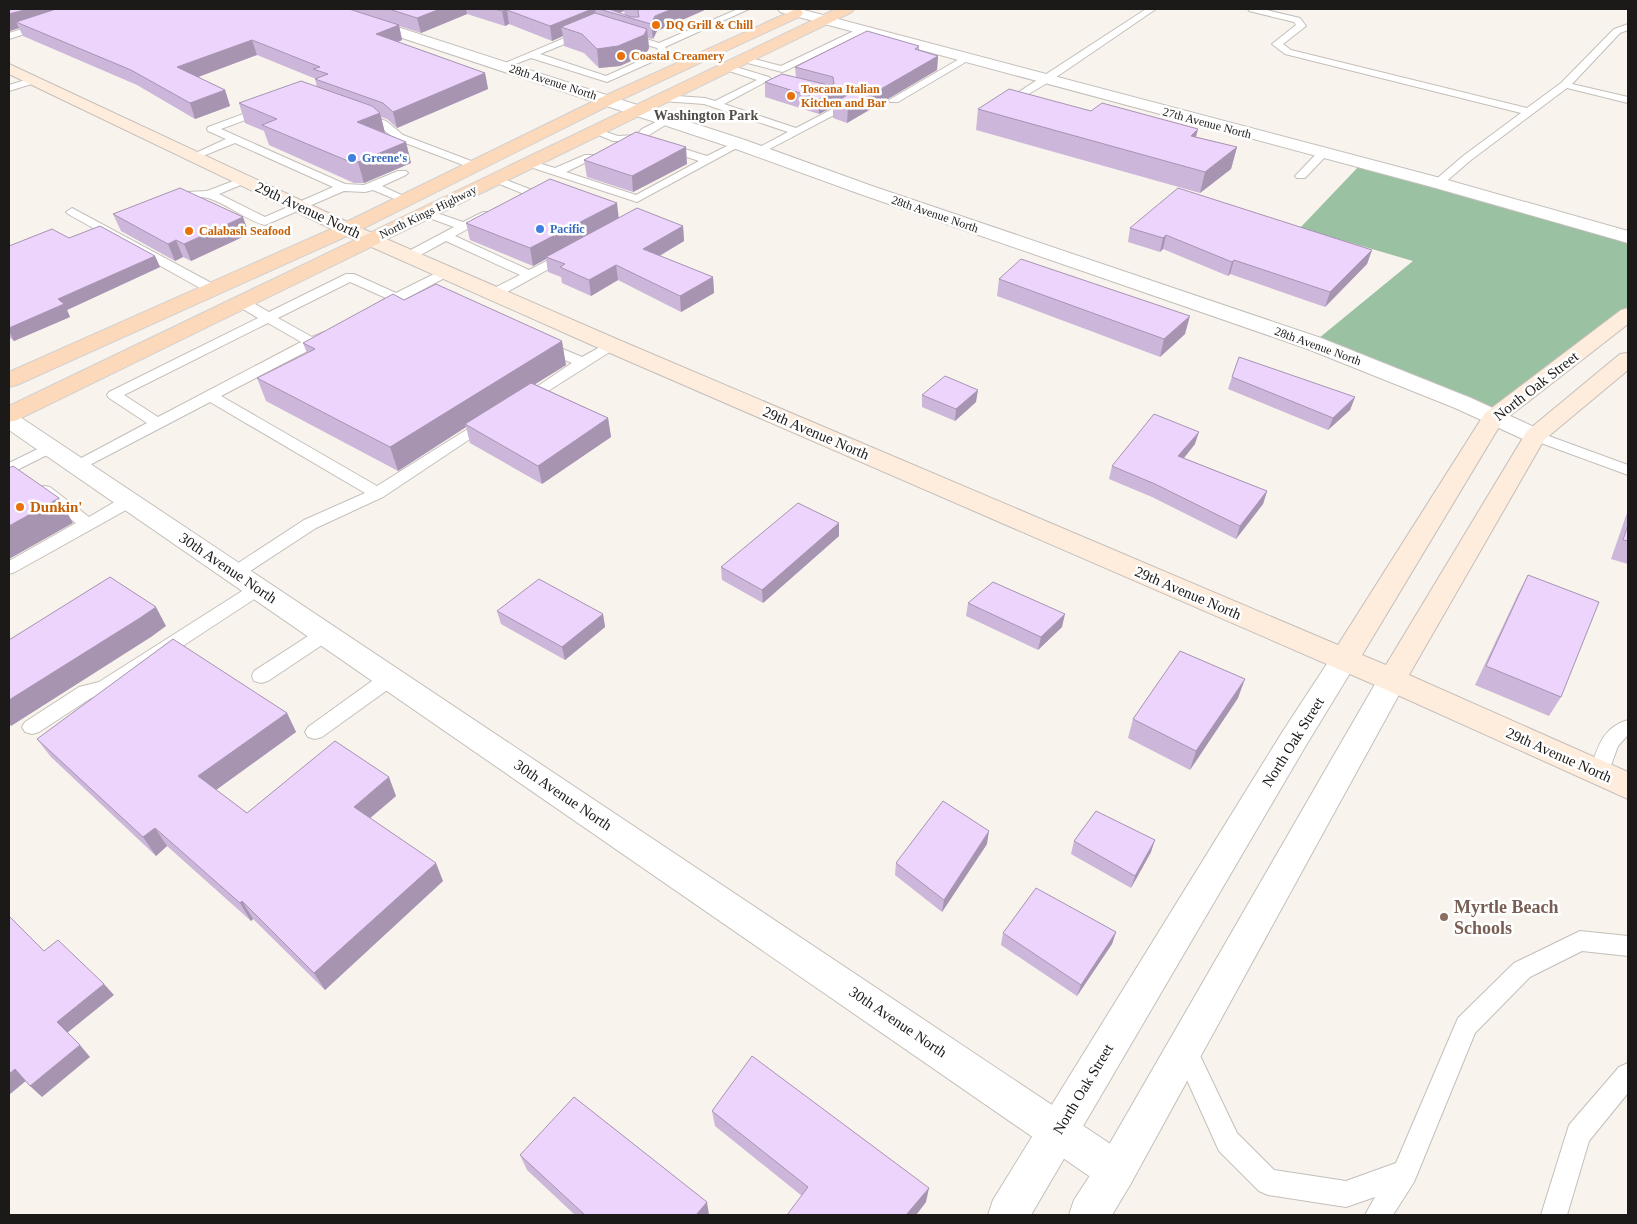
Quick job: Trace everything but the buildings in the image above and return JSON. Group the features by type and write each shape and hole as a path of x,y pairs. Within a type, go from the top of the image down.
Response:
{"main road":[{"name":"North Kings Highway","path":"9,415 847,9"},
{"name":"North Kings Highway","path":"9,380 347,229 795,10"},
{"name":"29th Avenue North","path":"9,68 347,229 611,345 1392,680 1628,786"},
{"name":"North Oak Street","path":"1344,660 1493,418 1628,314"},
{"path":"1392,680 1536,436 1628,359"}],"street":[{"name":"28th Avenue North","path":"341,10 739,144 866,190 1313,343 1463,403 1536,436"},
{"name":"27th Avenue North","path":"795,10 824,20 1438,184 1628,238"},
{"name":"30th Avenue North","path":"9,420 1116,1171"},
{"name":"North Oak Street","path":"1008,1215 1294,738 1344,660"},
{"path":"1089,1215 1116,1171 1392,680"}],"lane":[{"path":"532,55 607,79 661,50 674,40 745,9"},
{"path":"1016,97 1046,80 1152,9"},
{"path":"1252,9 1297,20 1301,26 1277,44 1288,52 1529,112"},
{"path":"9,36 52,22"},
{"path":"503,66 596,27"},
{"path":"1438,184 1467,158 1565,85 1617,31 1628,27"},
{"path":"743,59 782,69 862,30"},
{"path":"614,32 690,62"},
{"path":"658,35 674,40"},
{"path":"894,100 966,58"},
{"path":"715,105 771,80 726,67"},
{"path":"617,74 645,83"},
{"path":"9,88 35,80"},
{"path":"1565,85 1628,100"},
{"path":"663,98 705,100 797,132"},
{"path":"272,106 212,129 343,186 366,189 402,173"},
{"path":"760,152 846,106"},
{"path":"345,110 382,123 399,137 475,166"},
{"path":"639,138 646,131 666,120"},
{"path":"594,131 617,139 639,138 708,160"},
{"path":"194,156 236,139"},
{"path":"528,163 637,199 739,144"},
{"path":"1300,176 1322,154"},
{"path":"556,172 589,157"},
{"path":"496,178 528,192"},
{"path":"163,205 188,195 209,194 244,180"},
{"path":"209,194 265,221 343,186"},
{"path":"373,186 406,200"},
{"path":"512,200 542,186"},
{"path":"409,256 495,209"},
{"path":"72,212 212,289"},
{"path":"425,213 462,226"},
{"path":"104,230 121,223"},
{"path":"444,236 530,275"},
{"path":"495,293 582,248"},
{"path":"362,316 446,272"},
{"path":"158,424 114,395 350,277 396,298"},
{"path":"416,288 434,296"},
{"path":"241,302 312,343"},
{"path":"77,466 337,329"},
{"path":"32,728 86,692 104,688 247,581 310,524 377,493 611,345"},
{"path":"546,347 583,363"},
{"path":"210,396 377,493"},
{"path":"1536,436 1628,470"},
{"path":"50,448 10,468 88,524"},
{"path":"9,568 129,501"},
{"path":"261,676 325,634"},
{"path":"315,732 390,678"},
{"path":"1599,773 1612,738 1628,727"},
{"path":"1378,1215 1406,1173 1466,1026 1522,970 1580,941 1628,946"},
{"path":"1185,1049 1228,1142 1268,1182 1346,1194 1406,1173"},
{"path":"1554,1215 1578,1134 1628,1075"}],"green space":[{"path":"1361,164 1425,180 1628,238 1628,314 1493,418 1313,343 1413,261 1300,228"}],"place":[{"name":"DQ Grill & Chill","path":"656,25"},
{"name":"Coastal Creamery","path":"621,56"},
{"name":"Toscana Italian Kitchen and Bar","path":"791,96"},
{"name":"Greene's","path":"352,158"},
{"name":"Pacific","path":"540,229"},
{"name":"Calabash Seafood","path":"189,231"},
{"name":"Dunkin'","path":"20,507"},
{"name":"Myrtle Beach Schools","path":"1444,917"}],"district":[{"name":"Washington Park","path":"706,115"}]}
